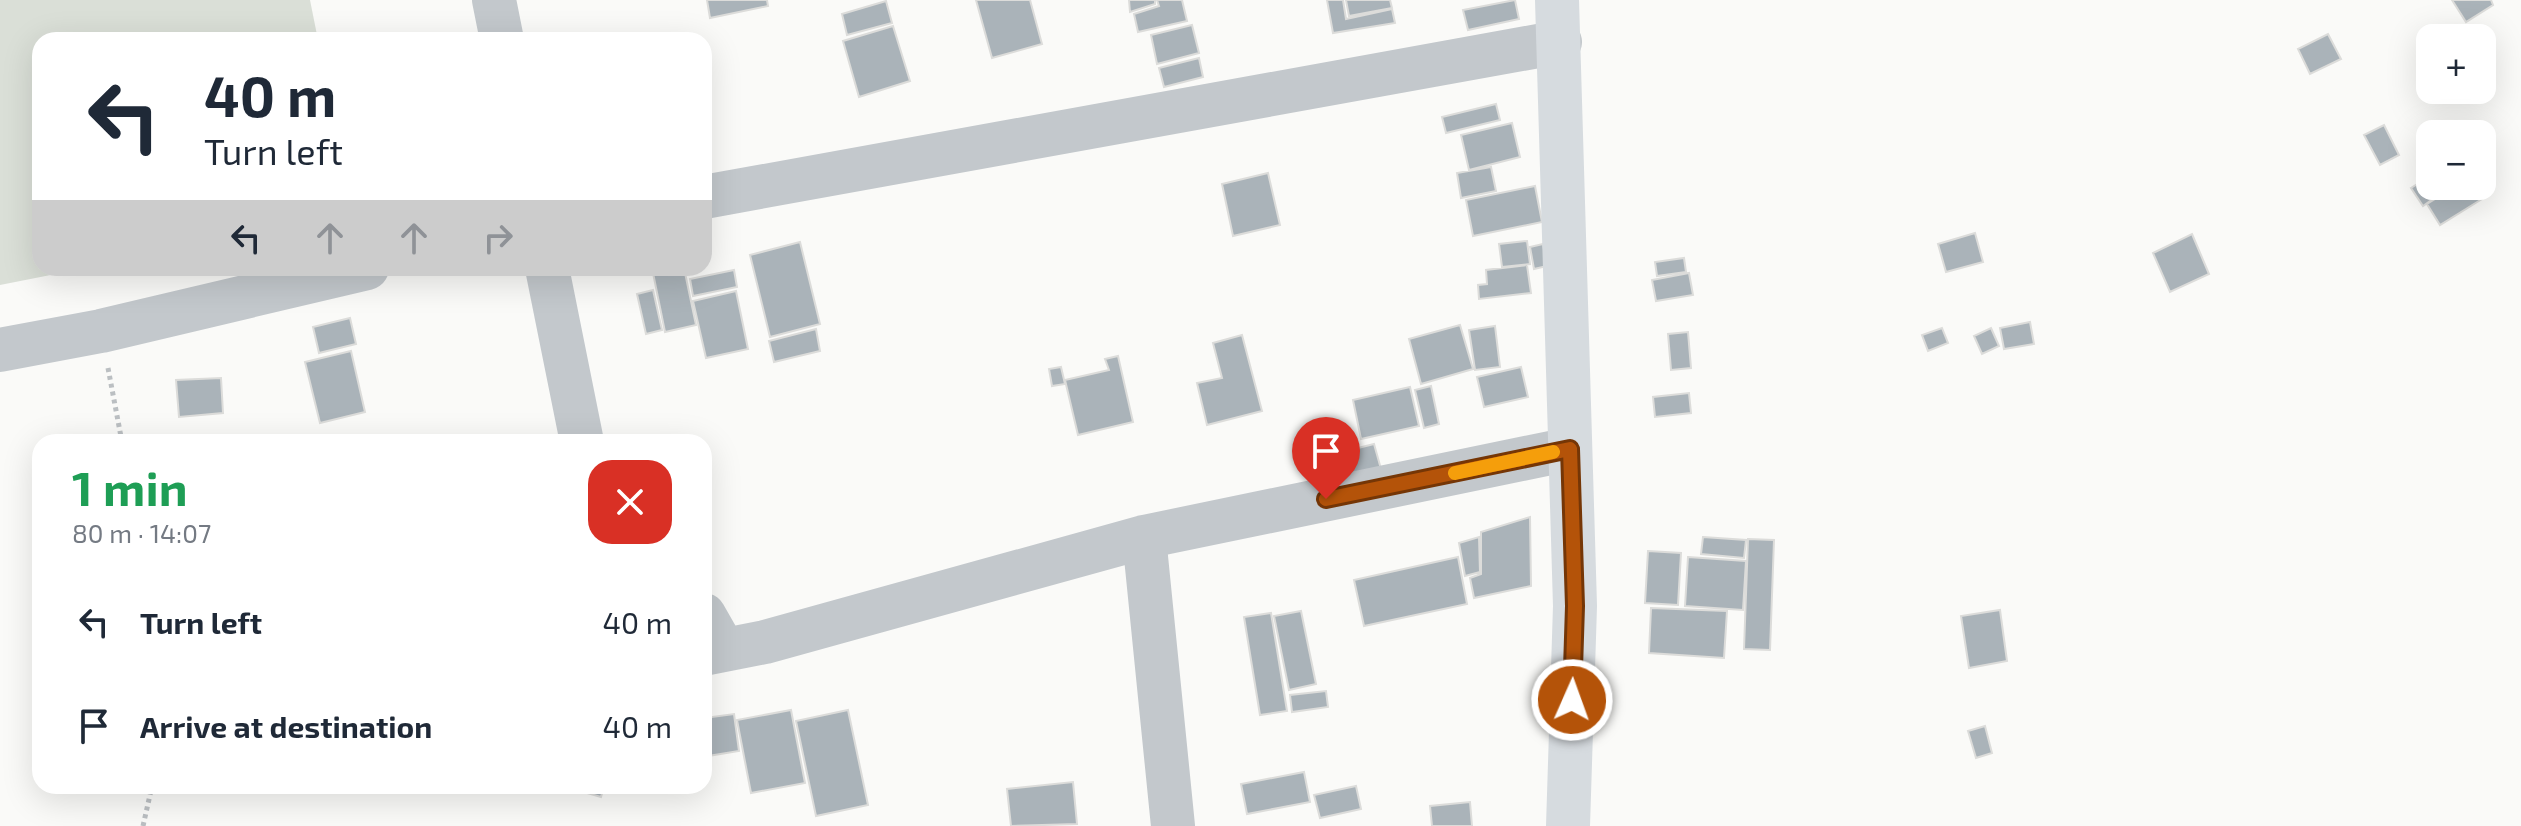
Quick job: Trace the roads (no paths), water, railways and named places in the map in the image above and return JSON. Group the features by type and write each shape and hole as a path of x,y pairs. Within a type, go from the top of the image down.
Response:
{"main road":[{"path":"1558,21 1575,606 1568,826"}],"street":[{"path":"494,0 500,32"},
{"path":"712,195 1558,21"},
{"path":"0,350 101,331 333,276"},
{"path":"549,276 580,434"},
{"path":"712,640 765,642 1144,537 1570,449"},
{"path":"1144,537 1173,826"}]}
